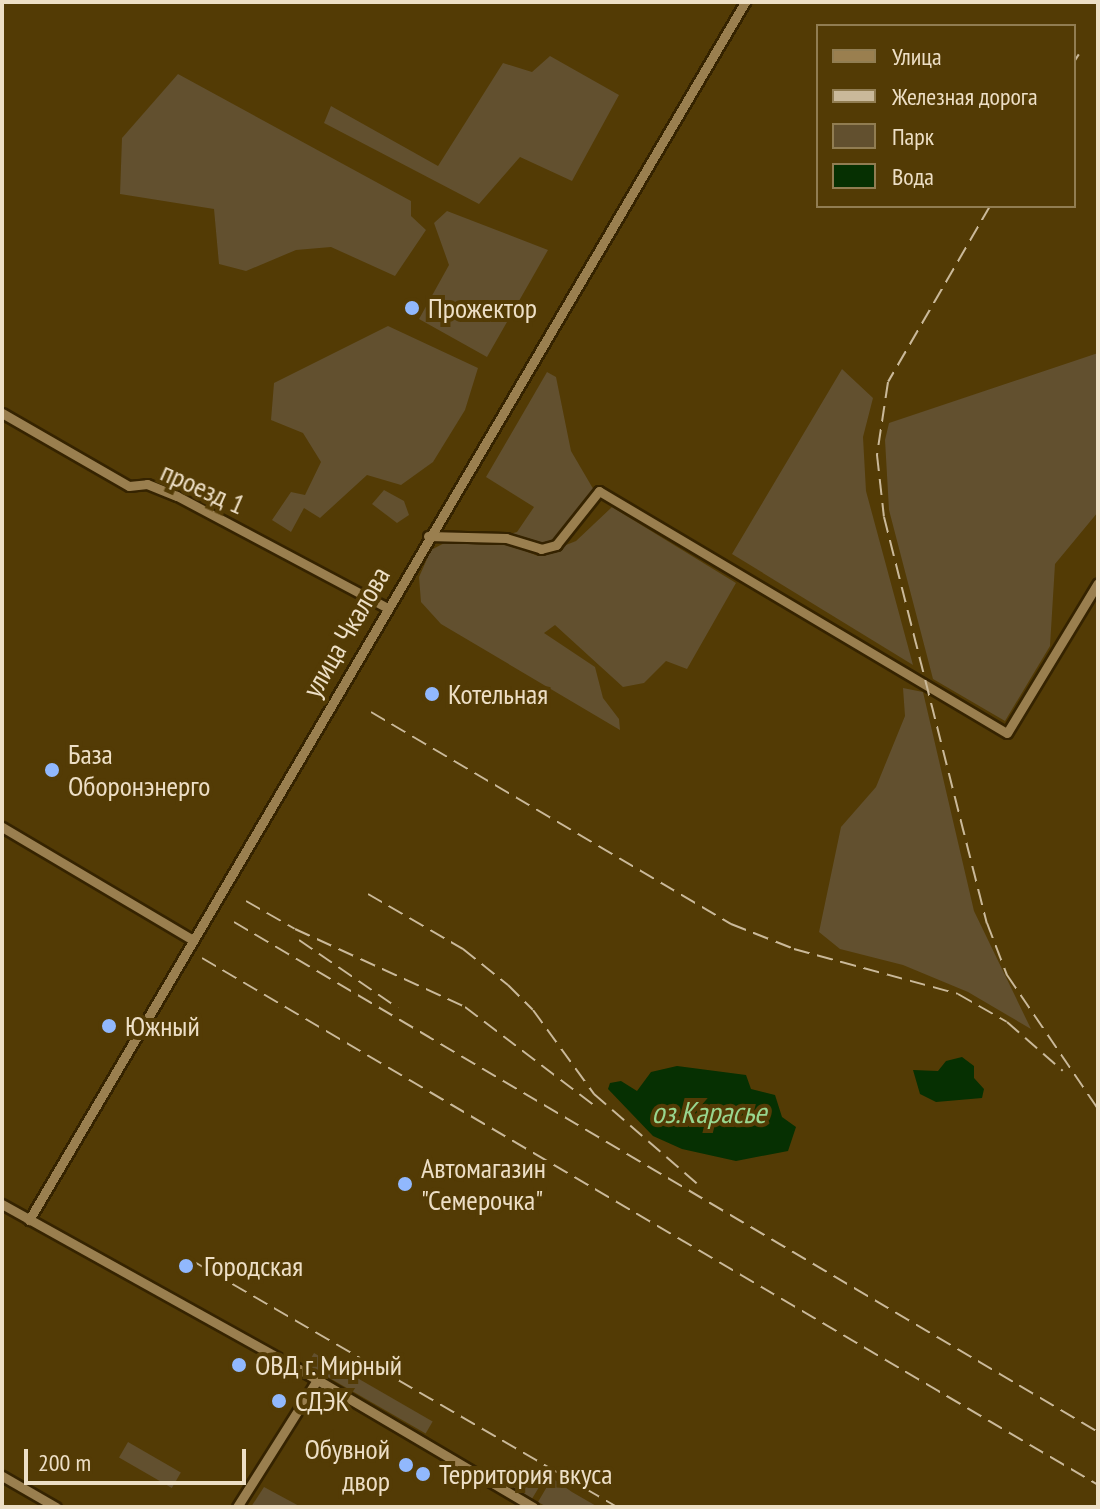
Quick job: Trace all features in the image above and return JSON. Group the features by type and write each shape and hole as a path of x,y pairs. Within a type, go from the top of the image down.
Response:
{"street":[{"name":"улица Чкалова","path":"29,1220 738,7 745,2"},
{"name":"проезд 1","path":"2,413 129,486 147,484 177,496 386,607"},
{"path":"428,536 506,538 541,549 556,545 599,491 1007,733 1098,583"},
{"path":"2,827 193,940"},
{"path":"2,1204 317,1380 533,1507"},
{"path":"237,1507 317,1380"},
{"path":"2,1476 56,1507"}],"green space":[{"path":"550,56 619,95 572,181 520,157 479,204 324,123 331,106 438,166 503,63 532,72"},
{"path":"178,74 411,201 411,216 426,230 395,276 331,247 296,250 246,271 219,264 214,209 120,194 122,138"},
{"path":"447,211 548,250 487,357 419,319 449,265 434,223"},
{"path":"388,326 478,368 465,410 433,462 401,485 367,475 320,518 304,508 291,532 272,520 291,492 305,495 321,462 303,433 271,420 274,383"},
{"path":"1098,353 1098,512 1055,564 1050,646 1005,721 933,679 889,510 885,440 889,423"},
{"path":"842,369 873,398 863,437 866,491 913,665 732,554"},
{"path":"547,372 556,377 571,451 595,492 556,541 541,546 506,535 517,532 534,507 486,477"},
{"path":"384,490 404,501 409,515 397,523 372,504"},
{"path":"612,507 736,583 687,669 666,661 644,683 623,687 555,625 544,633 595,667 603,698 619,719 620,730 441,624 421,602 419,577 431,550 452,539 507,544 538,556 576,541"},
{"path":"903,688 923,692 974,911 1031,1029 968,992 903,965 840,949 819,932 841,827 876,787 905,716"},
{"path":"314,1353 433,1422 426,1434 307,1365"},
{"path":"128,1442 181,1472 172,1488 119,1458"},
{"path":"512,1468 540,1485 532,1499 504,1482"},
{"path":"552,1478 598,1507 547,1507 538,1502"},
{"path":"264,1487 301,1507 251,1507"}],"water":[{"path":"962,1057 974,1066 974,1078 984,1089 982,1098 936,1102 920,1094 913,1070 938,1071 946,1061"},
{"name":"оз.Карасье","path":"677,1066 746,1075 751,1089 775,1095 782,1117 796,1127 788,1151 736,1161 682,1149 653,1136 608,1089 610,1083 621,1081 637,1091 651,1072"}],"railway":[{"path":"1076,59 1079,54"},
{"path":"989,208 888,382 877,455 884,517 987,923 1007,975 1098,1109"},
{"path":"371,712 731,924 794,949 958,994 1007,1022 1063,1071"},
{"path":"368,894 463,949 508,985 533,1010 594,1094 701,1187"},
{"path":"246,901 295,929 465,1007 595,1106"},
{"path":"234,922 1098,1432"},
{"path":"299,940 398,1008"},
{"path":"202,958 1098,1485"},
{"path":"191,1260 617,1507"}],"place":[{"name":"Прожектор","path":"412,308"},
{"name":"Котельная","path":"432,694"},
{"name":"База Оборонэнерго","path":"52,770"},
{"name":"Южный","path":"109,1026"},
{"name":"Автомагазин \"Семерочка\"","path":"405,1184"},
{"name":"Городская","path":"186,1266"},
{"name":"ОВД г. Мирный","path":"239,1365"},
{"name":"СДЭК","path":"279,1401"},
{"name":"Обувной двор","path":"406,1465"},
{"name":"Территория вкуса","path":"423,1474"}]}
